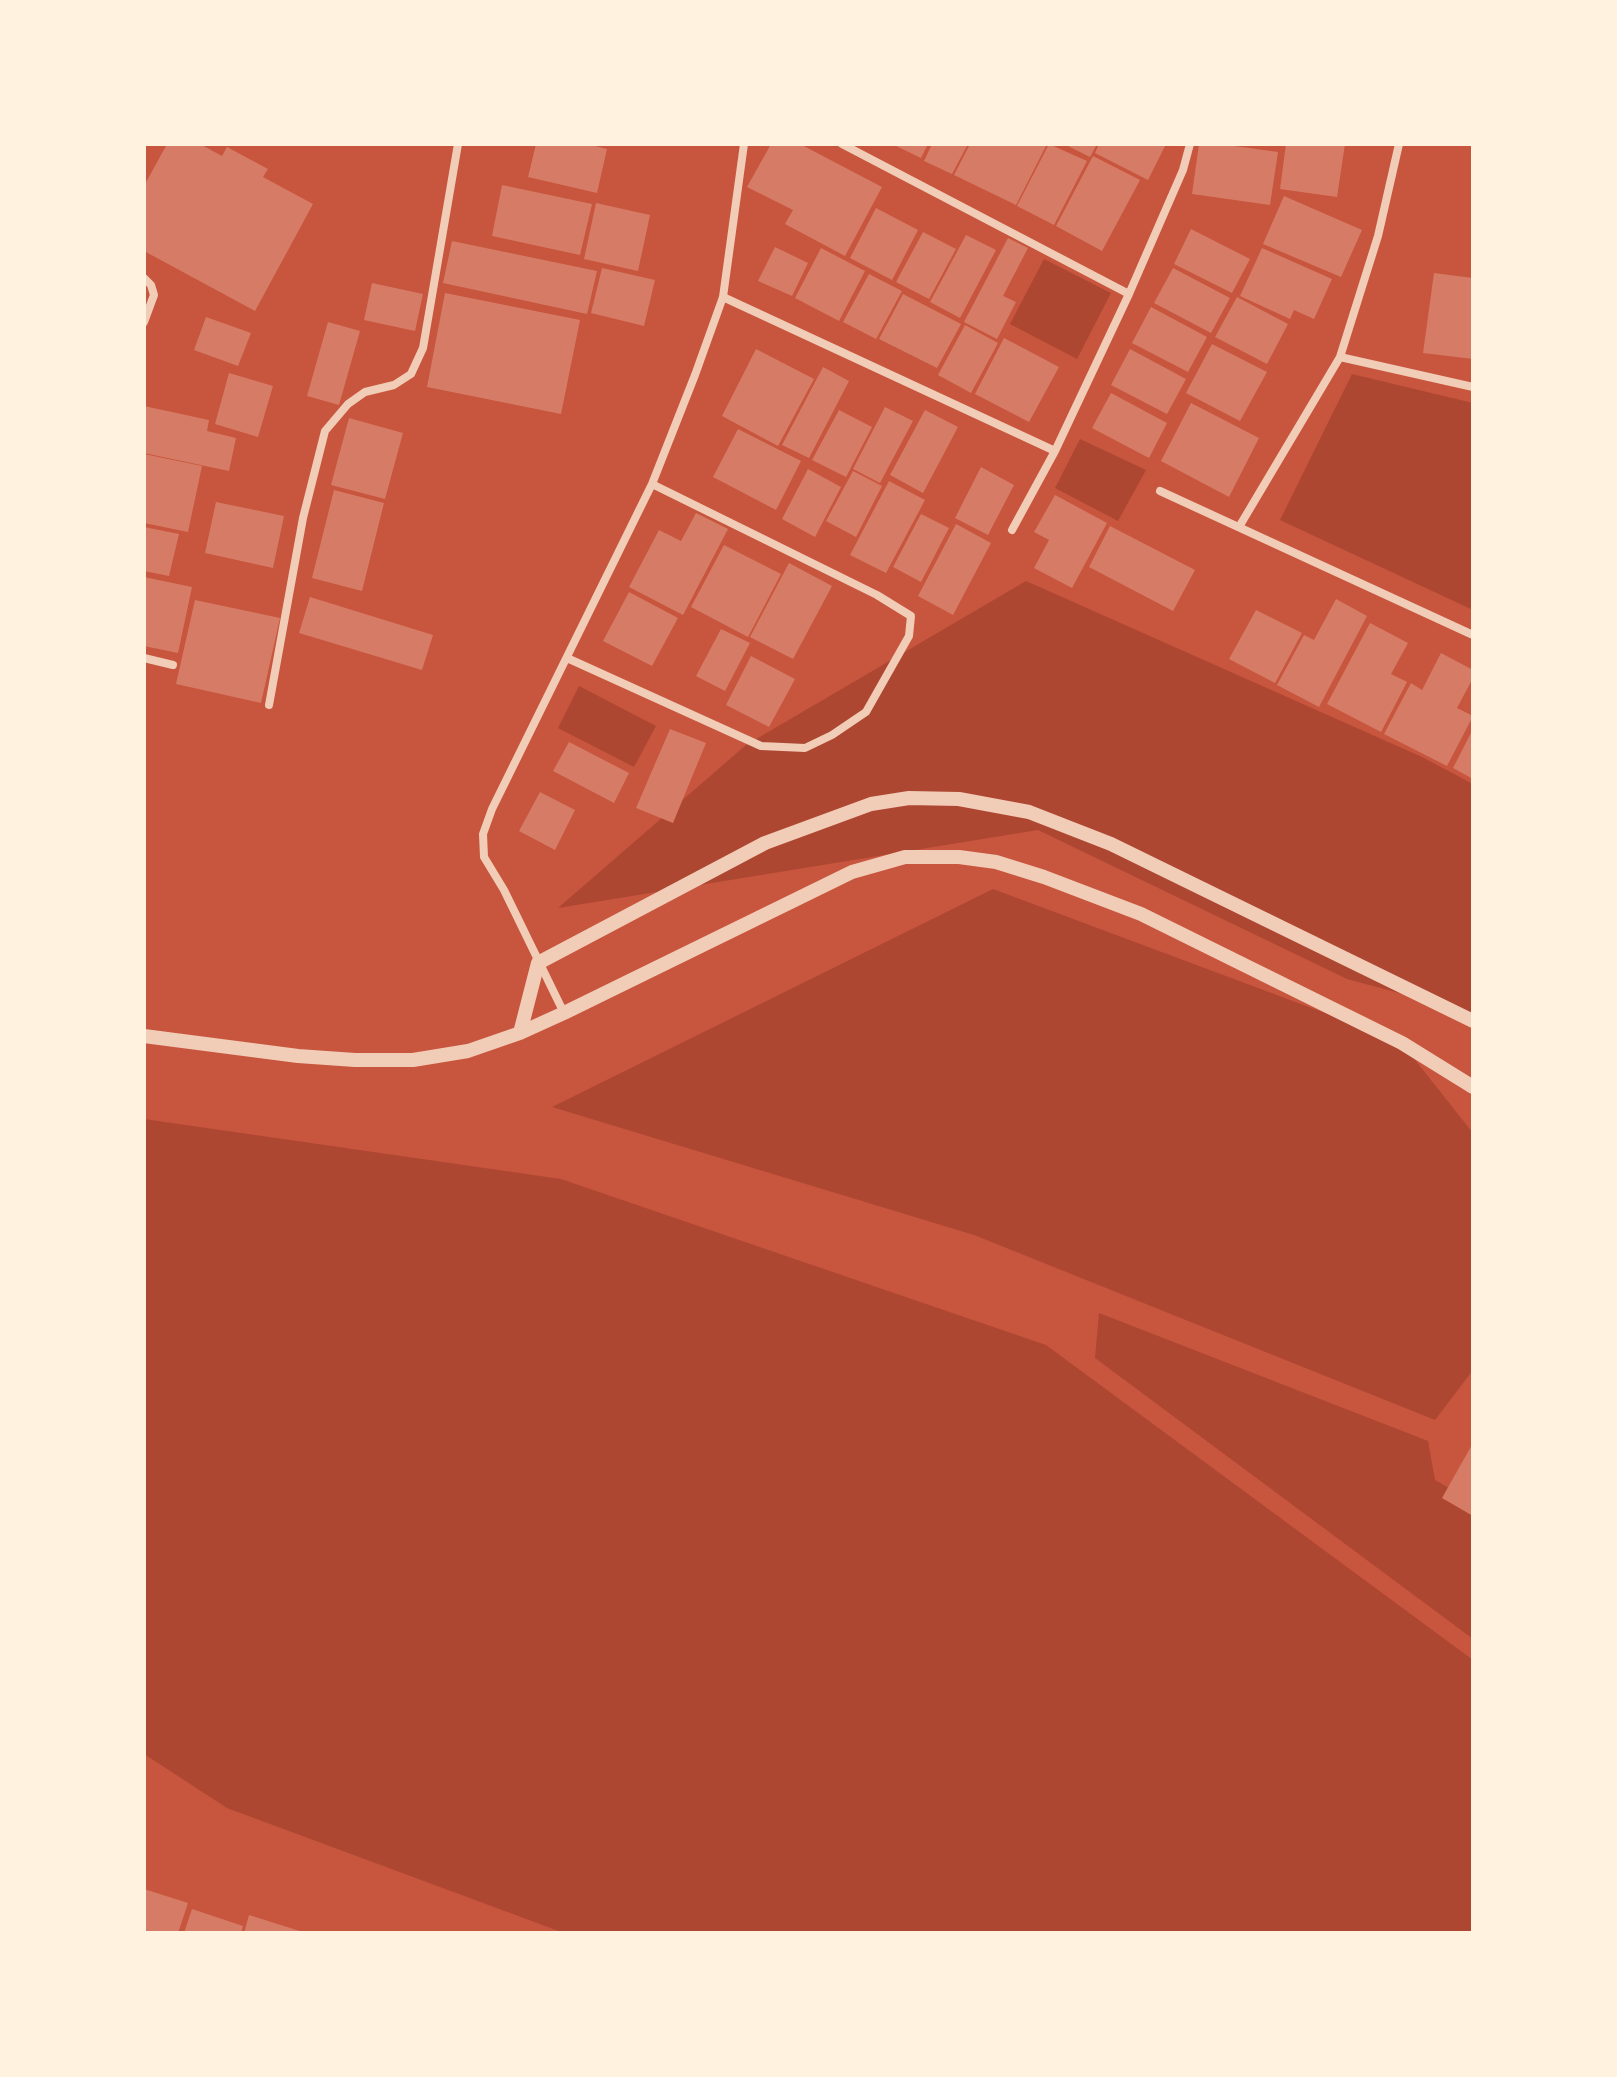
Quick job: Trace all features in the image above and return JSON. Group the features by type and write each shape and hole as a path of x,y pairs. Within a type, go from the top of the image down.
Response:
{"street":[{"path":"269,705 303,518 325,431 348,404 365,392 394,385 411,374 423,348 458,144"},
{"path":"564,1013 504,890 484,857 483,834 492,809 652,484 723,297 744,144"},
{"path":"842,144 1129,294"},
{"path":"1012,530 1055,451 1129,294 1183,170 1190,144"},
{"path":"1239,527 1340,357 1378,236 1399,144"},
{"path":"144,278 151,285 154,295 144,322"},
{"path":"723,297 1055,451"},
{"path":"1340,357 1473,387"},
{"path":"567,658 761,746 805,748 832,735 866,712 909,636 911,616 877,595 652,484"},
{"path":"1160,491 1473,635"},
{"path":"144,658 173,665"},
{"path":"520,1033 538,963 765,843 871,804 909,798 959,799 1029,812 1111,844 1473,1021"},
{"path":"144,1036 298,1056 384,1060 413,1060 468,1051 520,1033 564,1013 852,872 905,857 959,857 996,862 1032,873 1141,914 1402,1043 1473,1087"}],"shaded area":[{"path":"1044,259 1111,293 1077,359 1010,324"},
{"path":"1352,374 1473,403 1473,610 1280,520"},
{"path":"1080,439 1146,470 1118,521 1055,488"},
{"path":"1026,581 1422,757 1473,784 1473,1013 1347,979 1038,830 558,908 746,745"},
{"path":"579,686 656,726 634,767 558,728"},
{"path":"993,889 1400,1041 1473,1133 1473,1370 1435,1420 974,1235 552,1107"},
{"path":"144,1119 561,1179 1046,1345 1473,1660 1473,1933 564,1933 227,1808 144,1754"},
{"path":"1099,1313 1428,1441 1435,1480 1473,1502 1473,1639 1095,1358"}],"building":[{"path":"167,144 200,144 222,156 227,147 268,169 263,177 313,204 255,311 144,251 144,186"},
{"path":"536,144 587,144 607,149 597,193 528,177"},
{"path":"771,144 800,144 882,187 845,256 785,224 793,210 747,187"},
{"path":"892,144 928,144 921,158"},
{"path":"932,144 968,144 952,174 924,161"},
{"path":"970,144 1047,144 1016,205 954,175"},
{"path":"1049,144 1087,161 1054,225 1017,206"},
{"path":"1064,144 1097,144 1090,157"},
{"path":"1099,144 1166,144 1148,180 1095,153"},
{"path":"1199,144 1278,152 1270,205 1192,194"},
{"path":"1286,144 1345,144 1337,197 1280,189"},
{"path":"1093,156 1140,180 1102,251 1056,226"},
{"path":"502,185 592,204 580,255 492,236"},
{"path":"1284,196 1362,230 1341,277 1263,244"},
{"path":"596,203 650,215 638,271 584,259"},
{"path":"876,208 918,230 892,280 850,258"},
{"path":"1191,229 1250,259 1232,293 1174,264"},
{"path":"923,232 956,249 929,299 896,282"},
{"path":"966,235 996,250 960,318 930,302"},
{"path":"1008,238 1028,248 1003,296 1016,302 997,339 964,322"},
{"path":"452,241 597,271 587,314 443,283"},
{"path":"775,247 808,263 792,296 758,281"},
{"path":"821,248 865,271 839,321 795,298"},
{"path":"1262,248 1332,279 1314,319 1294,310 1290,319 1240,296"},
{"path":"602,268 655,280 644,326 591,313"},
{"path":"1173,268 1230,298 1211,333 1154,303"},
{"path":"1434,273 1473,278 1473,359 1423,353"},
{"path":"869,274 902,291 876,339 843,322"},
{"path":"372,283 423,294 415,331 364,320"},
{"path":"445,293 580,320 561,414 427,387"},
{"path":"903,294 961,324 937,368 879,339"},
{"path":"1237,297 1288,324 1267,364 1215,337"},
{"path":"1151,307 1207,337 1188,372 1132,343"},
{"path":"206,317 251,333 238,366 194,350"},
{"path":"328,322 360,331 339,405 307,396"},
{"path":"965,325 998,343 971,393 938,375"},
{"path":"1004,338 1059,367 1029,422 975,394"},
{"path":"1212,344 1267,372 1240,421 1186,393"},
{"path":"756,349 814,379 778,446 722,416"},
{"path":"1130,349 1186,379 1167,414 1111,385"},
{"path":"823,367 849,381 809,458 782,445"},
{"path":"229,373 273,386 258,437 215,424"},
{"path":"1111,393 1167,423 1149,458 1092,428"},
{"path":"1191,403 1259,438 1229,497 1161,461"},
{"path":"144,406 209,420 207,431 236,438 229,471 144,453"},
{"path":"885,407 913,421 880,483 853,469"},
{"path":"839,410 872,427 846,477 812,460"},
{"path":"925,410 958,427 923,493 890,475"},
{"path":"349,418 403,433 385,499 331,485"},
{"path":"738,429 801,461 776,510 713,477"},
{"path":"144,454 202,466 188,532 144,523"},
{"path":"981,467 1014,485 988,535 955,518"},
{"path":"808,469 841,487 815,537 782,519"},
{"path":"853,471 882,486 856,537 826,521"},
{"path":"889,481 925,500 886,573 850,555"},
{"path":"334,490 384,503 362,591 312,578"},
{"path":"1055,495 1107,523 1072,588 1034,568 1049,540 1034,532"},
{"path":"216,502 284,516 273,568 205,553"},
{"path":"696,513 728,529 683,615 629,587 659,530 681,541"},
{"path":"921,514 949,528 921,582 893,567"},
{"path":"956,524 991,543 953,615 918,596"},
{"path":"1110,526 1195,570 1173,611 1089,567"},
{"path":"144,527 179,534 169,576 144,571"},
{"path":"724,545 781,574 748,637 691,607"},
{"path":"789,563 832,586 793,659 750,637"},
{"path":"144,577 192,587 178,653 144,646"},
{"path":"629,592 678,618 652,666 603,641"},
{"path":"310,597 433,635 422,670 299,633"},
{"path":"1336,599 1367,616 1319,707 1277,685 1304,635 1314,640"},
{"path":"195,600 280,618 261,703 176,684"},
{"path":"1256,610 1302,633 1275,683 1229,659"},
{"path":"1370,623 1408,643 1391,674 1407,682 1381,732 1327,704"},
{"path":"721,629 750,643 725,691 696,676"},
{"path":"1441,653 1473,670 1473,678 1457,708 1473,716 1447,766 1384,734 1411,683 1422,690"},
{"path":"751,656 795,679 769,727 726,705"},
{"path":"670,729 706,743 673,823 636,808"},
{"path":"1473,729 1473,779 1453,768"},
{"path":"569,742 629,773 614,803 553,771"},
{"path":"540,792 575,810 555,850 519,831"},
{"path":"1473,1443 1473,1516 1442,1498"},
{"path":"144,1889 188,1903 178,1933 144,1933"},
{"path":"192,1909 243,1926 241,1933 184,1933"},
{"path":"249,1915 303,1932 244,1933"}]}
